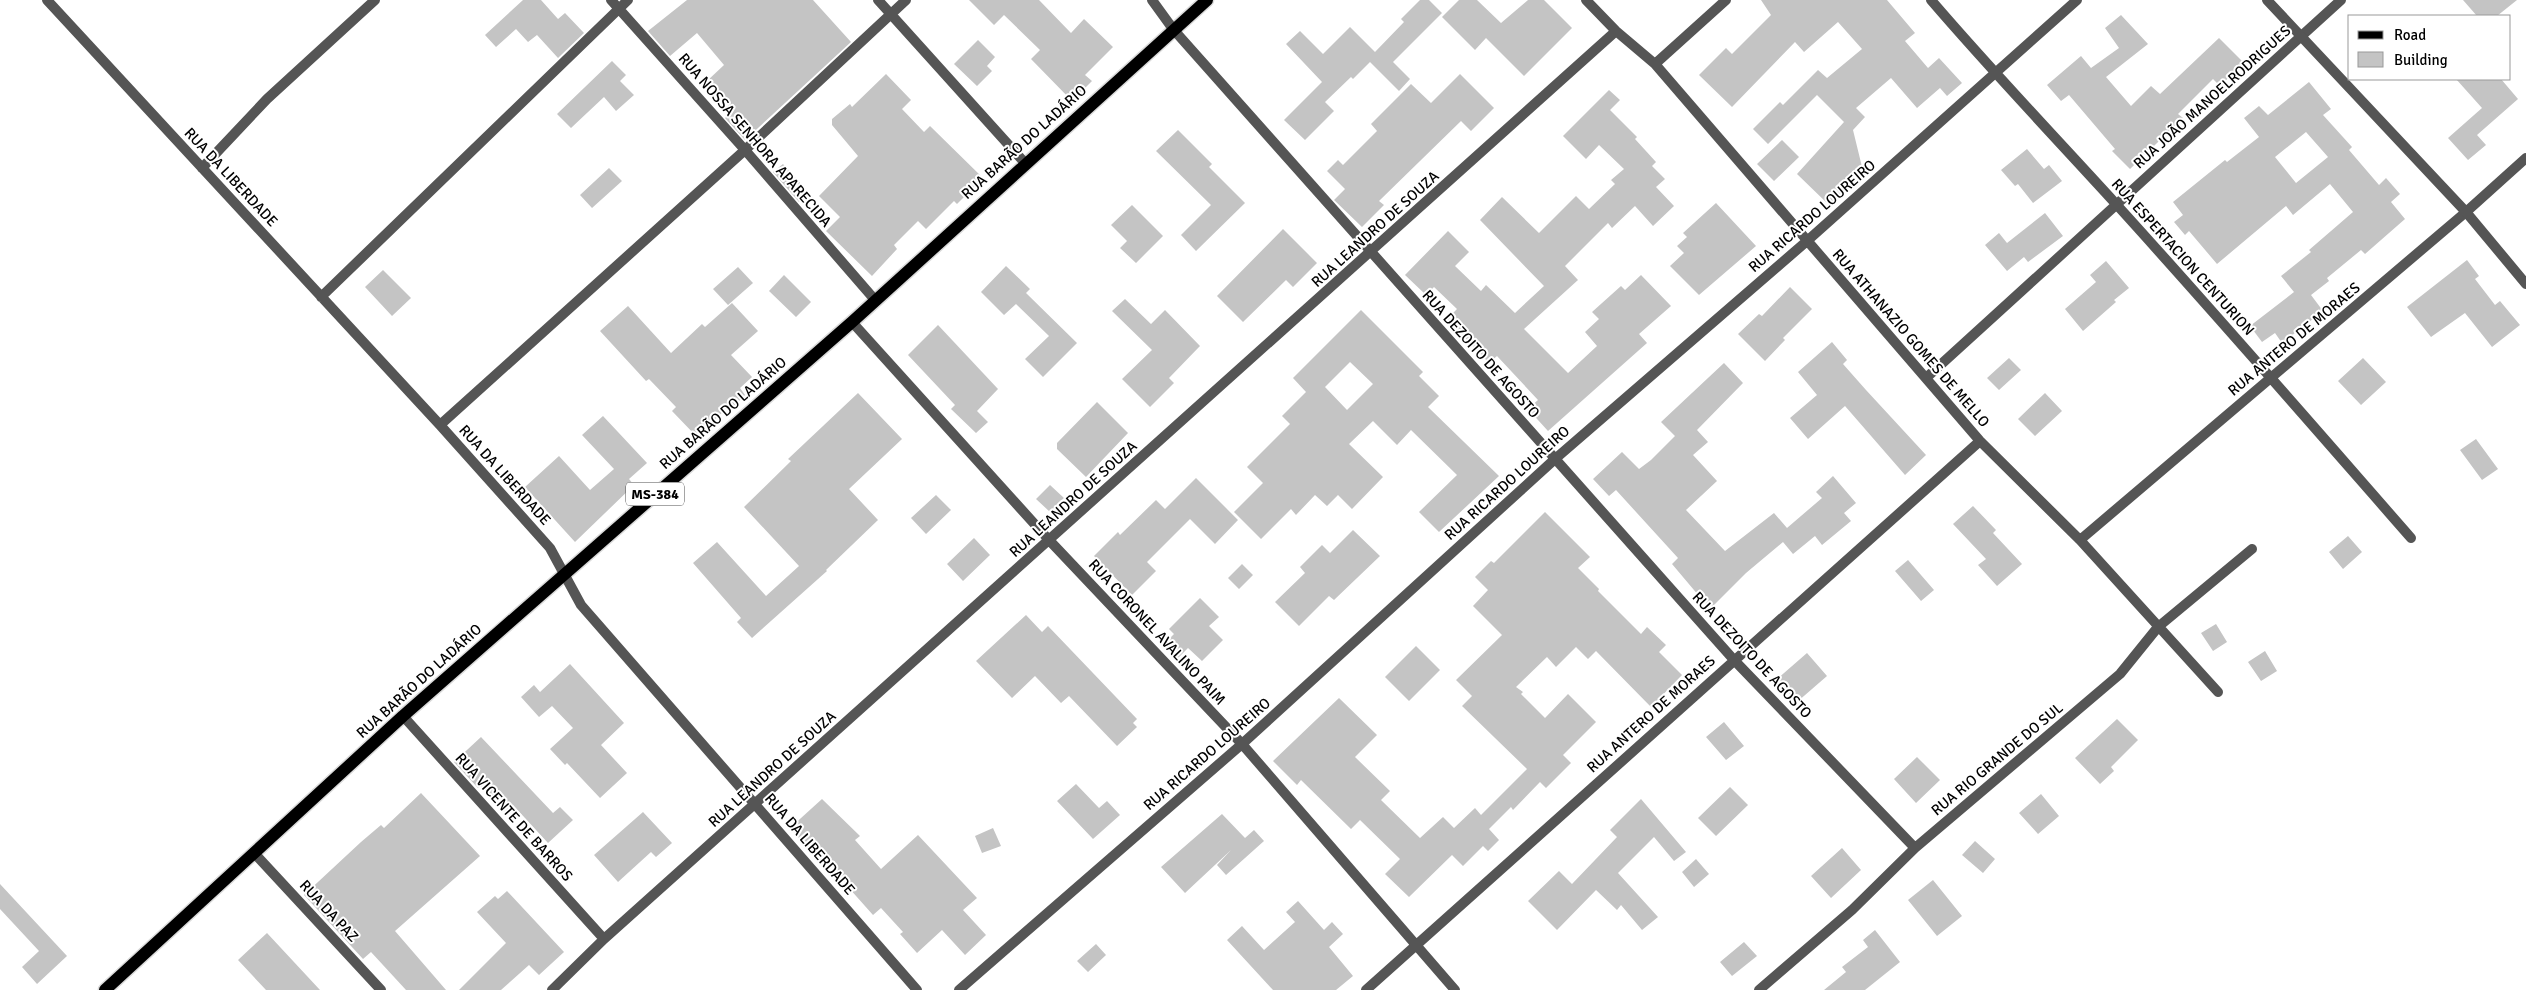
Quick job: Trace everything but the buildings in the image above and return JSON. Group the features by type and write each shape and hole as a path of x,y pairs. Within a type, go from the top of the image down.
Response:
{"main road":[{"name":"RUA BARÃO DO LADÁRIO","path":"105,990 403,716 852,322 1025,163 1207,0"}],"street":[{"name":"RUA DA LIBERDADE","path":"47,0 440,425 550,548 581,605 916,990"},
{"path":"202,168 267,99 375,0"},
{"name":"RUA NOSSA SENHORA APARECIDA","path":"611,0 745,150 875,300"},
{"path":"321,297 628,0"},
{"path":"878,0 1025,163"},
{"path":"440,425 745,150 906,0"},
{"name":"RUA DEZOITO DE AGOSTO","path":"1152,0 1173,29 1734,660 1915,848"},
{"name":"RUA ATHANAZIO GOMES DE MELLO","path":"1586,0 1616,31 1655,64 1980,441 2080,540 2218,692"},
{"path":"1655,64 1726,0"},
{"name":"RUA ESPERTACION CENTURION","path":"1931,0 1994,74 2116,204 2411,538"},
{"name":"RUA RICARDO LOUREIRO","path":"959,990 1242,744 1555,459 1806,241 2077,0"},
{"path":"2267,0 2466,212 2526,284"},
{"name":"RUA JOÃO MANOELRODRIGUES","path":"1926,378 2341,0"},
{"name":"RUA LEANDRO DE SOUZA","path":"552,990 604,939 1371,253 1616,31"},
{"name":"RUA ANTERO DE MORAES","path":"2080,540 2466,212 2526,158"},
{"name":"RUA CORONEL AVALINO PAIM","path":"852,322 1049,540 1242,744 1455,990"},
{"name":"RUA ANTERO DE MORAES","path":"1366,990 1980,441"},
{"name":"RUA RIO GRANDE DO SUL","path":"1759,990 1852,910 1915,848 2120,674 2158,627 2252,549"},
{"name":"RUA VICENTE DE BARROS","path":"403,716 604,939"},
{"name":"RUA DA PAZ","path":"254,853 382,990"}]}
